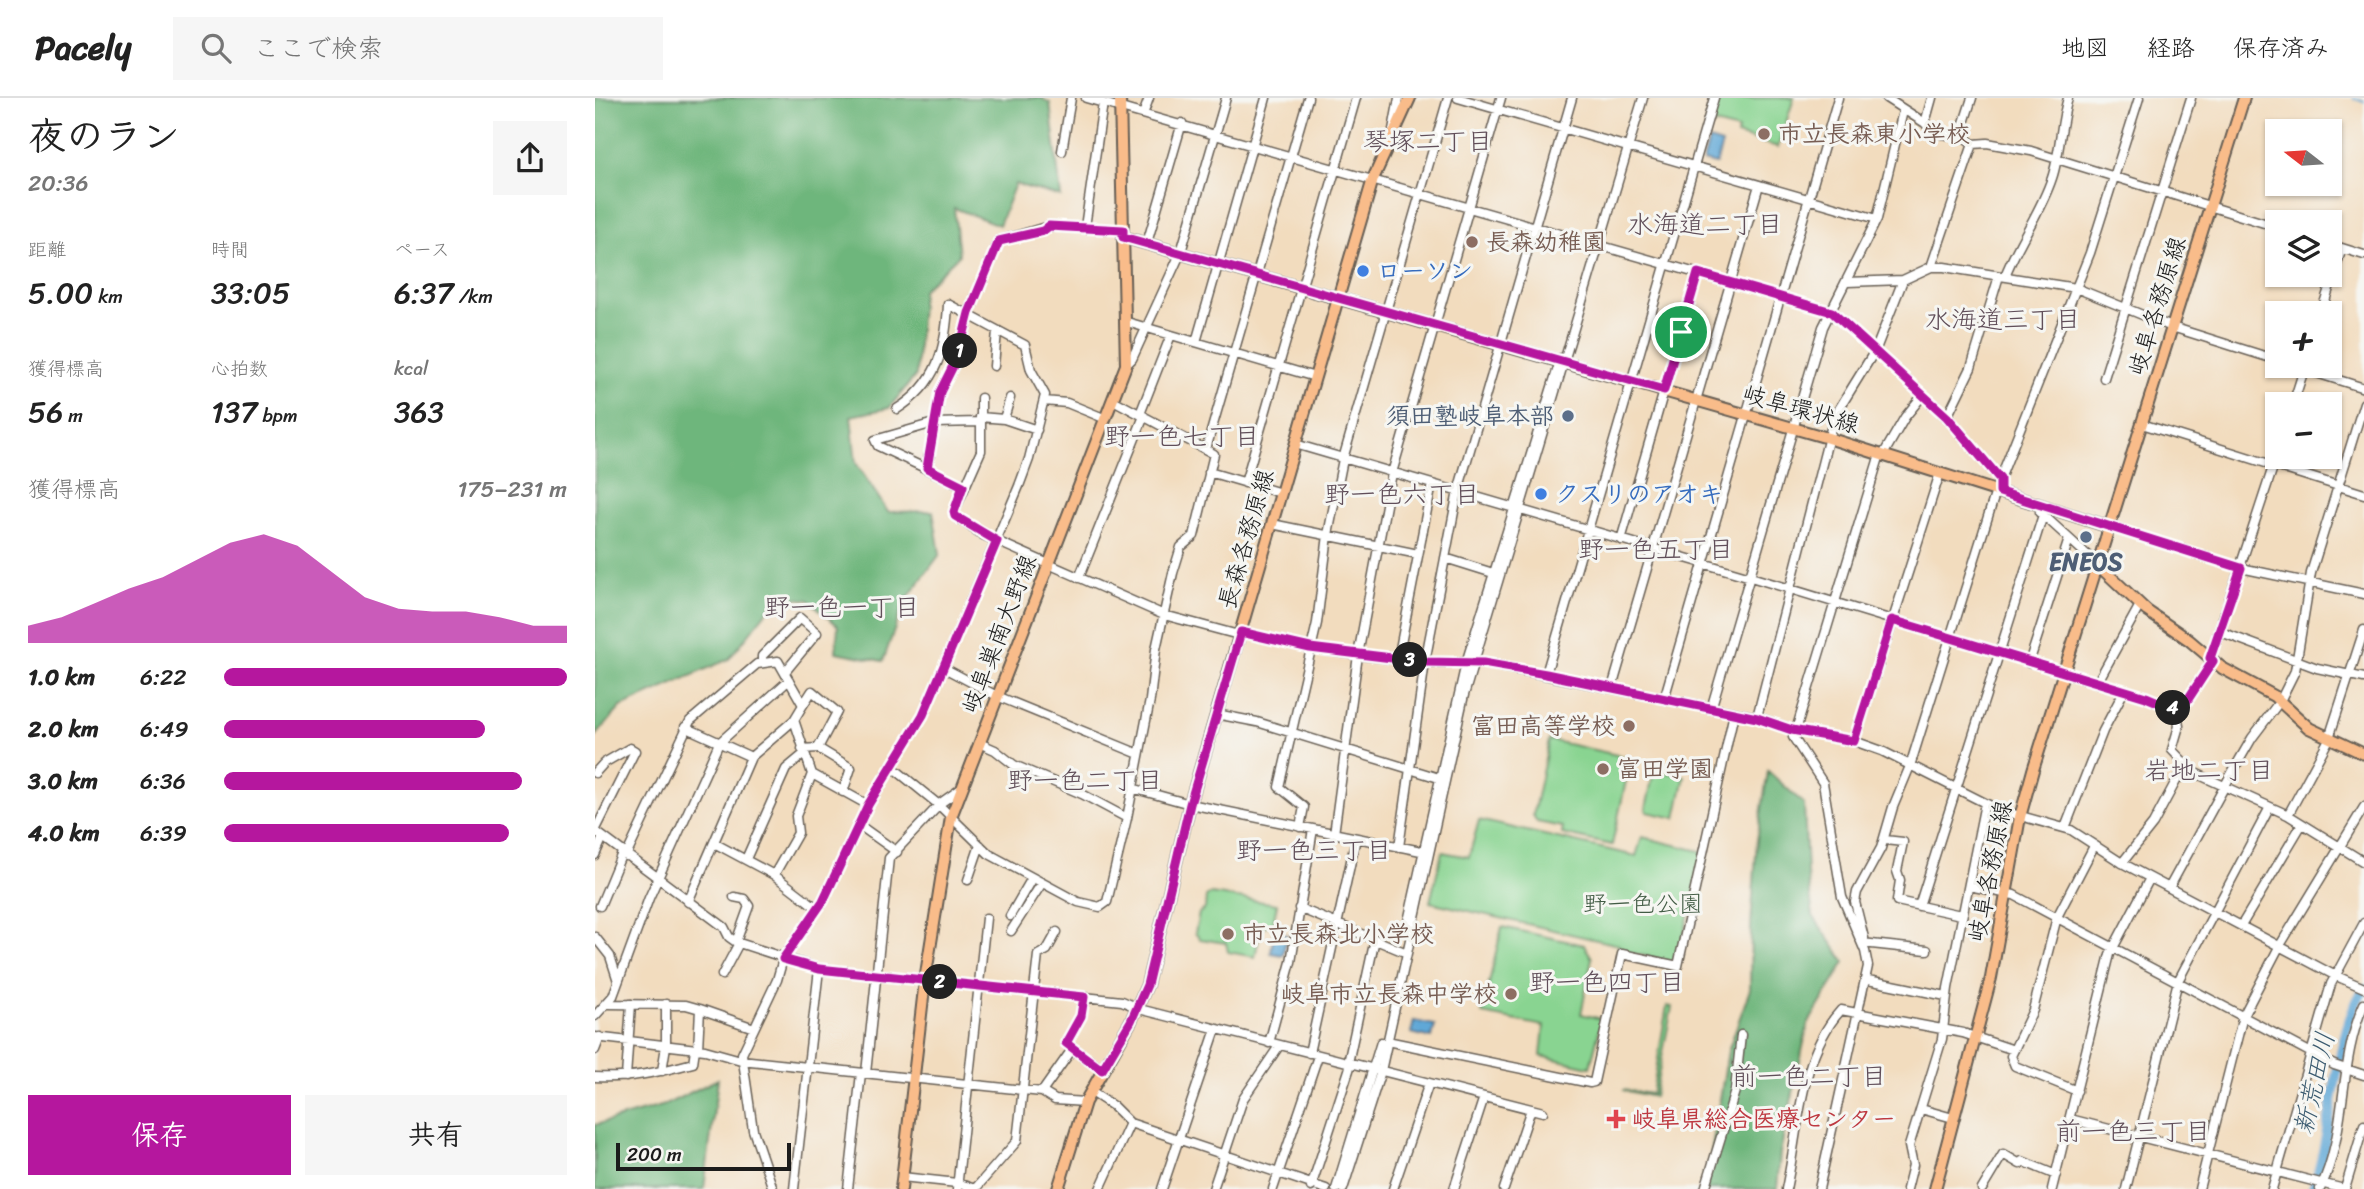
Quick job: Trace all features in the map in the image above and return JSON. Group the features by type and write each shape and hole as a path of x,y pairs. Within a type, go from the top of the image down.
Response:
{"main road":[{"name":"長森各務原線","path":"1058,1189 1089,1098 1138,1008 1147,985 1190,804 1338,297 1373,179 1393,130 1410,98"},
{"name":"岐阜各務原線","path":"2110,527 2244,98"},
{"name":"岐阜巣南大野線","path":"902,1183 925,980 951,817 1126,366 1120,102"},
{"name":"岐阜環状線","path":"1123,233 1147,243 1828,438 2110,527"},
{"path":"2110,527 2098,565 2140,605 2211,660 2280,701 2302,724 2364,754"},
{"name":"岐阜各務原線","path":"1935,1189 1977,1036 2020,817 2098,565"}],"street":[{"path":"1062,151 1071,98"},
{"path":"1089,98 1103,103 1120,102 1253,144 1832,312 1876,349 1947,417 2000,479"},
{"path":"1145,112 1149,98"},
{"path":"1126,366 1181,252 1226,98"},
{"path":"1196,342 1266,98"},
{"path":"1206,449 1308,98"},
{"path":"1245,483 1356,98"},
{"path":"1393,130 1399,98"},
{"path":"1300,827 1304,807 1279,787 1310,648 1343,458 1448,98"},
{"path":"1458,98 1877,219"},
{"path":"1334,834 1359,654 1392,473 1501,98"},
{"path":"1399,847 1425,662 1458,491 1572,98"},
{"path":"1336,1189 1378,1070 1402,951 1470,663 1562,362 1578,320 1643,98"},
{"path":"1546,674 1714,98"},
{"path":"1664,699 1838,98"},
{"path":"1886,98 1924,123 1934,133 1964,137 1973,144 2006,145 2265,223"},
{"path":"1711,709 1823,327 1877,219 1902,98"},
{"path":"1924,123 1932,98"},
{"path":"1964,137 1963,126 1972,98"},
{"path":"1947,417 1971,368 2002,276 2051,182 2059,127 2068,98"},
{"path":"1819,1189 1858,1011 1868,979 1868,966 1855,902 1857,892 1885,839 1893,807 1910,766 2000,479 2076,288 2139,98"},
{"path":"2104,378 2191,98"},
{"path":"1085,227 1103,103"},
{"path":"1147,243 1182,123"},
{"path":"1931,267 1973,144"},
{"path":"1612,688 1759,185"},
{"path":"927,468 941,391 958,356 969,313 999,241 1043,231 1049,226 1085,227 1123,233"},
{"path":"2342,248 2364,255"},
{"path":"1847,282 1903,279 1931,267 2076,288 2172,327 2265,356"},
{"path":"1621,540 1698,273"},
{"path":"1757,718 1837,410 1876,349 1903,279"},
{"path":"773,1189 758,1151 741,1060 777,981 783,959 817,908 868,805 923,715 1030,458 1044,401 1025,345 948,304 942,346 926,387 897,409"},
{"path":"1126,322 1315,377"},
{"path":"994,366 997,331"},
{"path":"1079,578 1171,335"},
{"path":"2335,378 2364,388"},
{"path":"926,387 941,391"},
{"path":"1863,942 1842,897 1823,783 1793,737 1882,455 1905,417 1923,395"},
{"path":"981,398 981,451 963,486 955,516 997,541 1048,565 1164,614 1235,634 1241,632 1310,648 1425,662 1470,663 1546,674 1854,741 1985,803 2020,817 2065,828 2122,863 2279,947 2334,975 2362,985"},
{"path":"1004,419 1010,398"},
{"path":"891,766 940,805 993,856 1090,907 1100,907 1107,902 1127,818 1164,614 1181,547 1194,536 1214,454 1113,400"},
{"path":"1044,401 1067,403 1105,419"},
{"path":"2169,888 2252,738 2280,701 2299,659 2308,582 2364,403"},
{"path":"963,486 878,446 875,440 934,423 980,419 1004,419 1037,430"},
{"path":"2142,424 2265,463"},
{"path":"1295,444 1751,577 2124,691 2177,710 2181,710 2211,660 2272,469"},
{"path":"2283,469 2364,494"},
{"path":"1209,472 1281,493"},
{"path":"1854,741 1940,473"},
{"path":"1398,659 1433,484"},
{"path":"2036,503 2043,515 2098,565"},
{"path":"1343,1189 1387,1041 1439,778 1493,573 1517,509"},
{"path":"1919,906 2043,515"},
{"path":"1272,524 1418,554"},
{"path":"2110,527 2241,568 2364,594"},
{"path":"2029,663 2069,539"},
{"path":"1445,558 1493,573"},
{"path":"2097,683 2140,605"},
{"path":"595,1016 609,1004 649,898 659,881 719,743 787,676 817,633 800,618 762,656 762,662"},
{"path":"2288,815 2329,737 2364,630"},
{"path":"2221,632 2299,659 2317,668 2364,678"},
{"path":"600,906 685,727 762,662 778,661 803,705"},
{"path":"944,668 997,696 1139,754"},
{"path":"688,902 751,757 794,720 812,691 837,712 818,748"},
{"path":"2065,828 2103,731 2124,691"},
{"path":"2177,710 2179,726 2172,750 2187,768 2288,815 2364,862"},
{"path":"1216,713 1291,732 1439,778"},
{"path":"1387,1041 1594,1082 1622,954 1678,966 1734,713"},
{"path":"794,720 812,775 868,805"},
{"path":"685,727 751,757"},
{"path":"979,743 995,750 1014,765 1082,794 1127,818"},
{"path":"595,773 604,762 630,748 635,751 595,831 724,927 729,937 738,943 819,969 1122,1001 1216,1030 1543,1112"},
{"path":"746,859 786,769 803,751 818,748 851,768 843,792"},
{"path":"2122,863 2153,824 2176,781 2187,768"},
{"path":"774,875 798,833 796,816 812,775"},
{"path":"848,1189 889,858 940,805 962,788"},
{"path":"1132,788 1190,804 1426,852"},
{"path":"1907,1189 1913,1165 1909,1146 1942,1029 1961,915 1985,803"},
{"path":"2126,1189 2178,981 2270,807"},
{"path":"2199,1189 2243,1016 2279,947 2364,807"},
{"path":"2241,926 2302,824"},
{"path":"859,825 897,852"},
{"path":"1269,1043 1291,962 1313,829"},
{"path":"595,855 603,837"},
{"path":"1273,1189 1313,1054 1356,838"},
{"path":"1885,839 1903,842 1897,871 1900,880 1897,901 1961,915"},
{"path":"713,843 774,875 817,908"},
{"path":"968,880 980,845"},
{"path":"2077,1091 2011,1062 2033,1010 2057,917 2094,846"},
{"path":"1010,916 1033,878"},
{"path":"2052,1189 2114,947 2150,878"},
{"path":"1011,931 1042,884"},
{"path":"1969,886 2006,892 2334,1065 2364,1075"},
{"path":"722,975 738,943 748,906 744,899 734,897"},
{"path":"1299,908 1402,951"},
{"path":"957,1186 986,918"},
{"path":"2272,1189 2334,975 2364,923"},
{"path":"902,1183 975,1189 1017,1141 1038,955 1047,950 1057,932"},
{"path":"595,937 610,956 618,981"},
{"path":"1311,1187 1350,1063 1375,939"},
{"path":"1863,942 1927,950"},
{"path":"794,1189 819,969"},
{"path":"1868,979 1946,996"},
{"path":"1084,997 1081,1016 1066,1041 1102,1070"},
{"path":"609,1004 686,1005 754,1028"},
{"path":"626,1077 631,1004"},
{"path":"661,1071 666,1046 666,1004"},
{"path":"2322,1184 2352,1042 2364,1004"},
{"path":"595,1077 626,1077 692,1063 700,1009"},
{"path":"1786,1189 1802,1098 1823,1029 1841,1010 1858,1011 1977,1036 2014,1050"},
{"path":"1161,1189 1216,1030"},
{"path":"1705,1189 1735,1091 1741,1035"},
{"path":"595,1050 598,1037 696,1049 741,1060 1022,1090 1042,1093 1055,1100 1089,1098 1113,1106 1130,1123 1279,1173 1311,1187 1326,1189"},
{"path":"1213,1189 1243,1098 1279,1045"},
{"path":"1042,1093 1073,1048"},
{"path":"1393,1189 1429,1083"},
{"path":"1454,1189 1485,1097"},
{"path":"1504,1189 1531,1109"},
{"path":"1921,1109 1953,1118"},
{"path":"2070,1119 2344,1189 2364,1125"},
{"path":"1100,1189 1130,1123"},
{"path":"1982,1189 2003,1154 2020,1164 2022,1161 2056,1175"}],"green space":[{"path":"595,98 1041,98 1050,103 1061,197 1015,184 999,225 954,208 959,255 922,290 916,375 889,408 851,416 856,463 888,512 933,511 940,554 904,603 883,661 836,652 838,626 809,600 779,596 729,659 621,707 595,737"},
{"path":"1719,98 1794,98 1778,147 1737,135 1738,130 1711,123"},
{"path":"1549,740 1631,758 1612,845 1562,834 1563,827 1537,822 1533,815"},
{"path":"1654,770 1685,776 1676,818 1647,812"},
{"path":"1768,771 1804,804 1807,873 1813,916 1845,962 1808,1024 1780,1153 1777,1189 1705,1189 1728,1051 1750,989 1757,840"},
{"name":"野一色公園","path":"1479,820 1636,856 1642,837 1704,852 1677,963 1618,950 1619,945 1430,902 1442,852 1469,857"},
{"path":"1211,894 1277,904 1273,923 1261,928 1255,957 1228,952 1226,943 1200,939 1195,933 1199,913 1205,909 1206,897"},
{"path":"1502,927 1584,945 1592,958 1581,1014 1602,1019 1590,1067 1541,1056 1544,1026 1482,1014"},
{"path":"1667,1006 1672,1007 1654,1097 1623,1090 1652,1094"},
{"path":"718,1079 704,1189 595,1189 595,1125 665,1105"}],"water":[{"path":"1709,140 1722,144 1716,164 1703,161"},
{"path":"1274,932 1287,934 1283,955 1271,953"},
{"path":"1414,1021 1435,1025 1432,1038 1411,1033"}],"waterway":[{"name":"新荒田川","path":"2353,98 2364,102"},
{"name":"新荒田川","path":"2313,1189 2320,1167 2346,1031 2364,989"}],"place":[{"name":"市立長森東小学校","path":"1764,134"},
{"name":"長森幼稚園","path":"1472,242"},
{"name":"ローソン","path":"1363,271"},
{"name":"須田塾岐阜本部","path":"1568,416"},
{"name":"クスリのアオキ","path":"1541,494"},
{"name":"ENEOS","path":"2086,537"},
{"name":"富田高等学校","path":"1629,726"},
{"name":"富田学園","path":"1603,769"},
{"name":"市立長森北小学校","path":"1228,934"},
{"name":"岐阜市立長森中学校","path":"1511,994"},
{"name":"岐阜県総合医療センター","path":"1616,1119"}],"district":[{"name":"琴塚二丁目","path":"1428,141"},
{"name":"水海道二丁目","path":"1705,224"},
{"name":"水海道三丁目","path":"2003,319"},
{"name":"野一色七丁目","path":"1182,436"},
{"name":"野一色六丁目","path":"1402,494"},
{"name":"野一色五丁目","path":"1656,549"},
{"name":"野一色一丁目","path":"842,607"},
{"name":"岩地二丁目","path":"2209,770"},
{"name":"野一色二丁目","path":"1085,780"},
{"name":"野一色三丁目","path":"1314,850"},
{"name":"野一色四丁目","path":"1607,982"},
{"name":"前一色二丁目","path":"1809,1076"},
{"name":"前一色三丁目","path":"2133,1131"}],"route":[{"path":"1049,226 1123,230 1123,237 1664,390 1681,332 1698,273 1832,312 1876,349 1947,417 2000,479 2000,492 2241,568 2210,658 2213,661 2181,710 1892,620 1854,741 1792,730 1757,718 1546,674 1483,663 1425,662 1310,648 1241,632 1190,804 1147,985 1138,1008 1102,1070 1066,1043 1081,1016 1084,997 819,969 783,959 823,901 868,805 923,715 997,541 955,516 963,486 927,468 940,392 958,356 969,313 999,241 1043,231 1049,226"}]}
